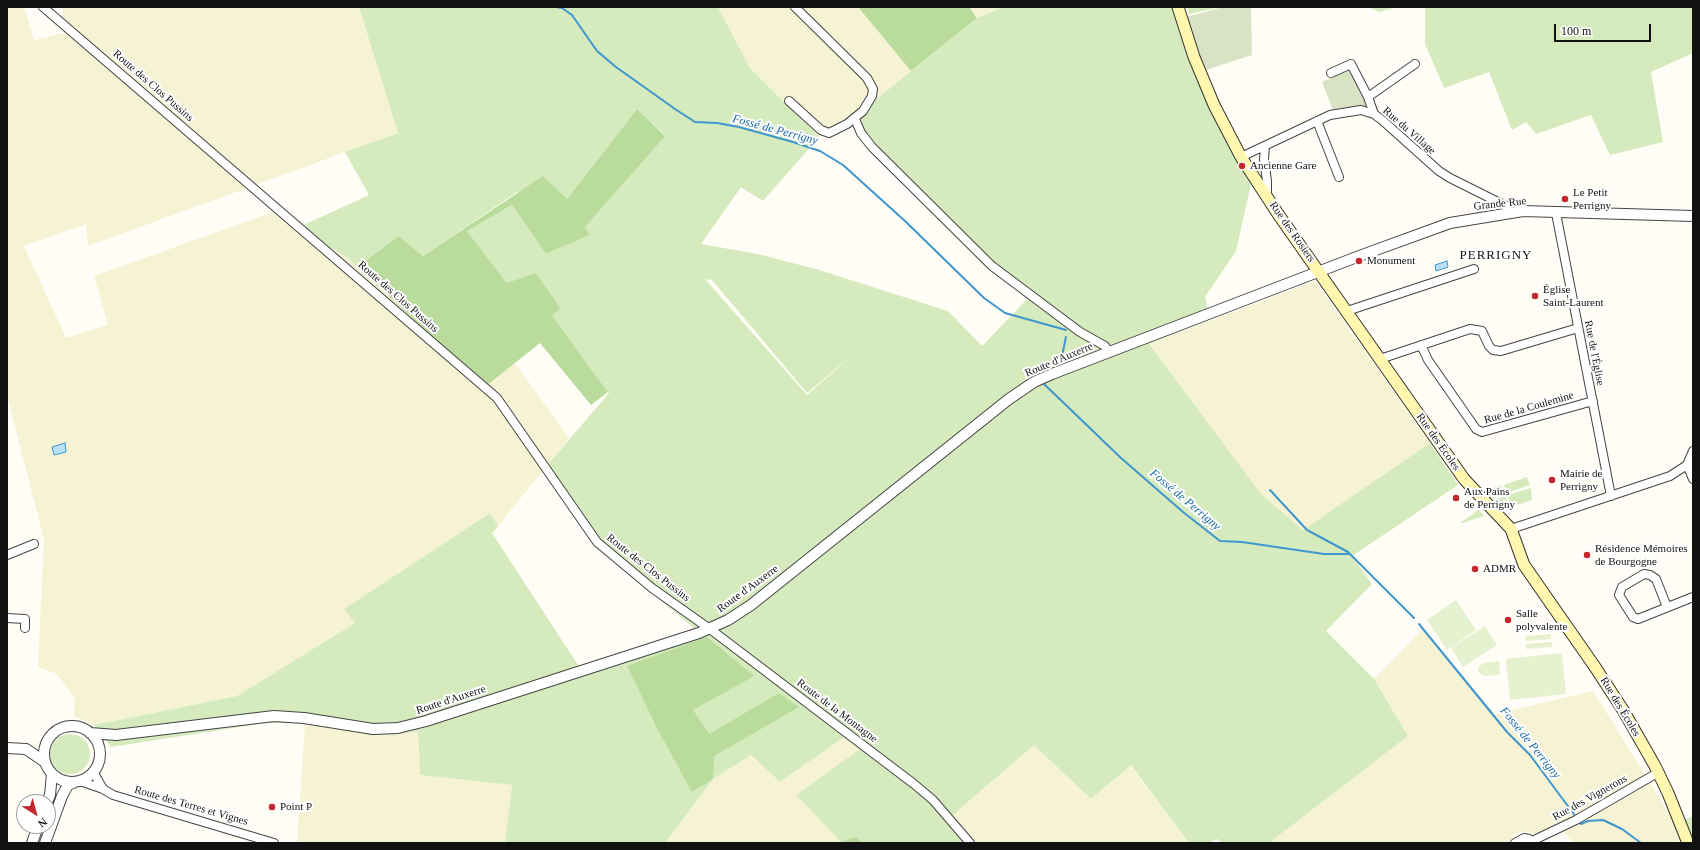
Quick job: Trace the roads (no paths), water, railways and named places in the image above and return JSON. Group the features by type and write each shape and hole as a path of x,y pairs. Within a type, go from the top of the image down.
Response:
{"main road":[{"name":"Rue des Rosiers","path":"1178,7 1194,57 1214,105 1241,157 1264,193 1319,271"},
{"name":"Rue des Écoles","path":"1319,271 1464,479 1511,529 1524,564 1623,710 1658,772 1688,843"}],"street":[{"name":"Route des Clos Pussins","path":"44,7 497,398 597,542 652,588 710,629"},
{"path":"789,101 821,130 829,133 855,119 864,111 872,96 873,89 867,78 795,7"},
{"path":"1331,72 1351,64 1368,97 1374,114"},
{"path":"1368,97 1415,64"},
{"name":"Rue du Village","path":"1241,157 1330,115 1361,110 1374,114 1439,171 1506,206 1510,213"},
{"path":"855,119 861,133 872,147 992,266 1080,332 1105,346 1109,353"},
{"path":"1317,121 1340,177"},
{"name":"Rue des Rosiers","path":"1264,193 1267,191 1264,159 1265,146"},
{"name":"Grande Rue","path":"1282,286 1450,223 1523,211 1693,216"},
{"name":"Rue de l'Église","path":"1556,213 1611,496"},
{"path":"1347,311 1474,269"},
{"name":"Route d'Auxerre","path":"90,733 116,735 274,716 304,718 373,729 398,728 426,721 710,629 728,620 751,604 1017,392 1040,379 1282,286"},
{"path":"1380,359 1475,329 1482,331 1489,346 1493,350 1501,351 1578,328"},
{"name":"Rue de la Coulemine","path":"1421,345 1428,360 1476,429 1482,432 1592,401"},
{"path":"1693,451 1690,465 1693,479"},
{"path":"1511,529 1670,476 1690,465"},
{"path":"7,555 34,544"},
{"path":"1667,607 1656,579 1650,575 1644,574 1622,587 1619,595 1633,617 1638,618 1667,607 1693,597"},
{"path":"7,618 26,619 24,628"},
{"name":"Route de la Montagne","path":"710,629 878,754 933,800 970,843"},
{"path":"77,782 58,779 52,774 45,762 44,751 46,743 53,733 62,728 72,726 81,728 90,733 96,740 100,756 95,775 103,789"},
{"name":"Route d'Auxerre","path":"99,749 103,742 116,735"},
{"path":"7,748 26,749 46,743"},
{"path":"26,749 45,762"},
{"path":"45,843 62,796 68,785 89,776 96,769"},
{"name":"Rue des Vignerons","path":"1532,842 1578,819 1658,772"},
{"path":"50,794 52,774"},
{"name":"Route des Terres et Vignes","path":"77,782 103,789 113,795 274,843"},
{"path":"1516,843 1518,840 1524,838 1532,842"}],"water":[{"path":"1447,261 1448,267 1436,271 1435,265"},
{"path":"65,443 66,452 54,455 52,447"}],"waterway":[{"name":"Fossé de Perrigny","path":"556,7 562,8 572,15 597,51 616,67 695,122 717,123 739,127 820,151 843,165 905,221 984,298 1005,313 1066,330"},
{"name":"Fossé de Perrigny","path":"1037,374 1062,356 1066,337"},
{"name":"Fossé de Perrigny","path":"1044,384 1121,458 1183,512 1220,541 1242,542 1324,554 1350,554"},
{"name":"Fossé de Perrigny","path":"1270,490 1307,530 1348,552 1414,618"},
{"name":"Fossé de Perrigny","path":"1419,624 1507,732 1530,755 1576,817"},
{"name":"Fossé de Perrigny","path":"1578,821 1581,824 1588,821 1603,820 1622,829 1641,843"}],"place":[{"name":"Ancienne Gare","path":"1242,166"},
{"name":"Le Petit Perrigny","path":"1565,199"},
{"name":"Monument","path":"1359,261"},
{"name":"Église Saint-Laurent","path":"1535,296"},
{"name":"Mairie de Perrigny","path":"1552,480"},
{"name":"Aux Pains de Perrigny","path":"1456,498"},
{"name":"Résidence Mémoires de Bourgogne","path":"1587,555"},
{"name":"ADMR","path":"1475,569"},
{"name":"Salle polyvalente","path":"1508,620"},
{"name":"Point P","path":"272,807"}],"district":[{"name":"PERRIGNY","path":"1496,256"}]}
